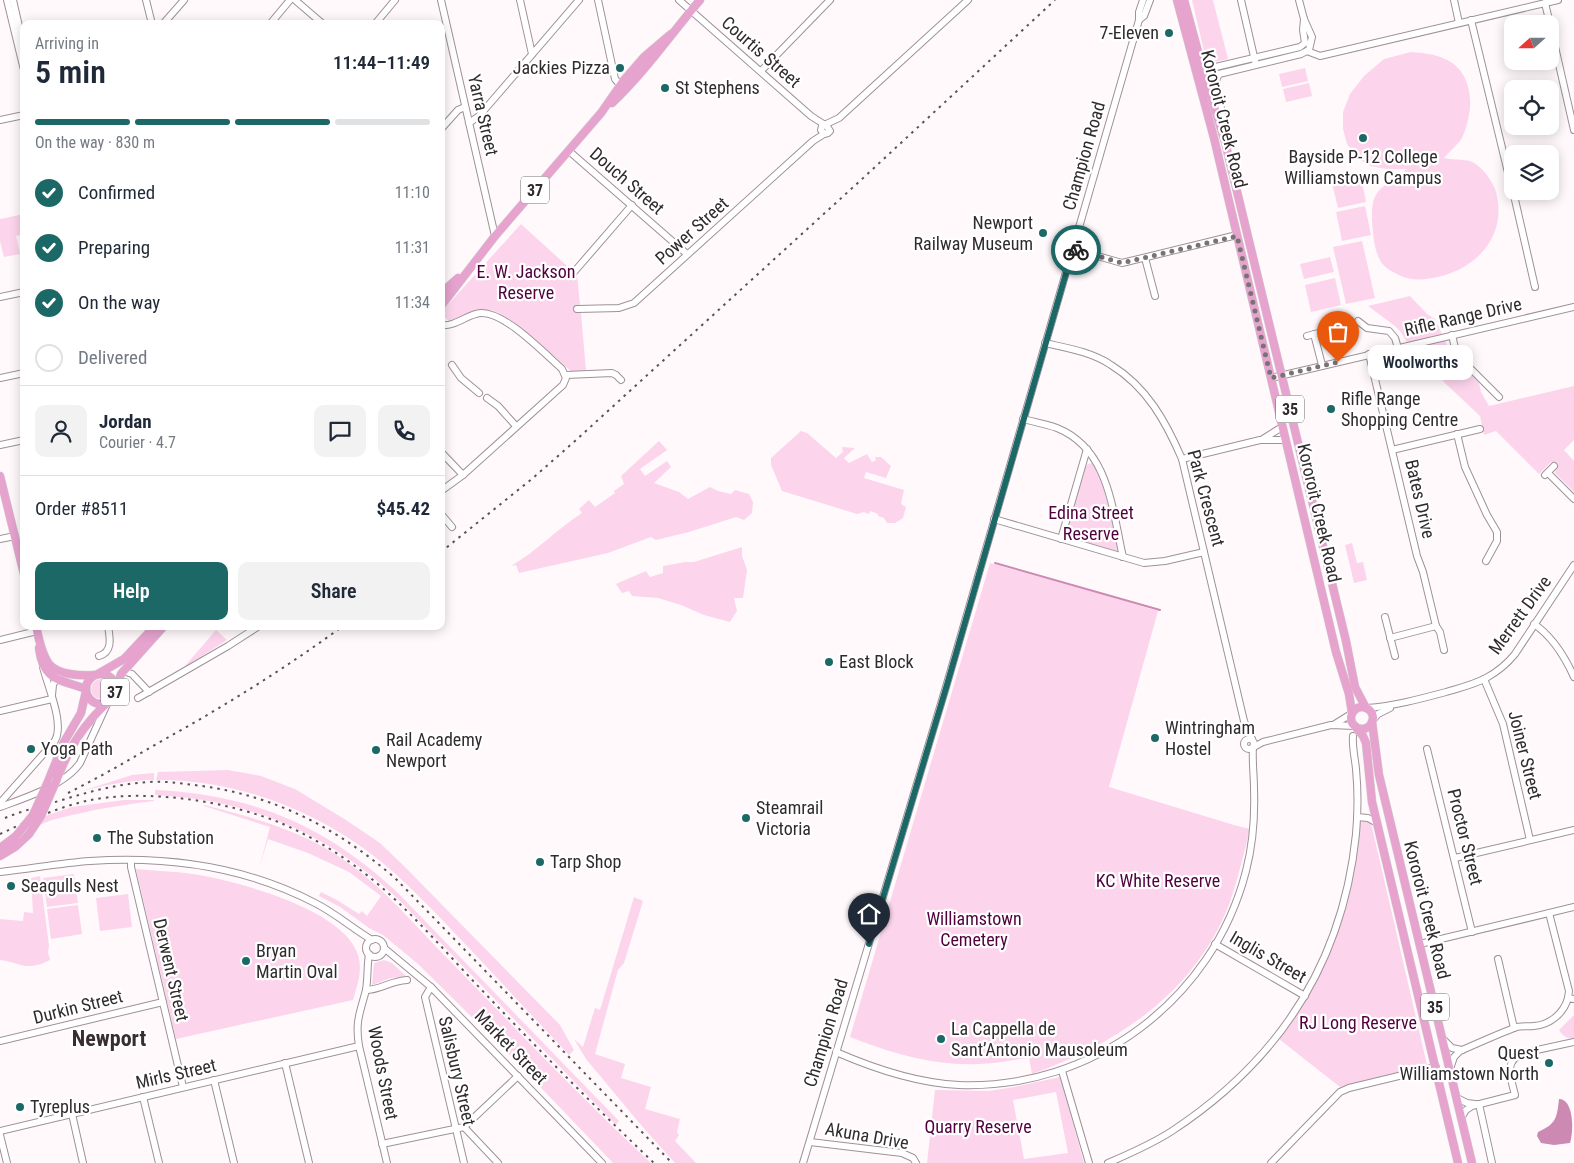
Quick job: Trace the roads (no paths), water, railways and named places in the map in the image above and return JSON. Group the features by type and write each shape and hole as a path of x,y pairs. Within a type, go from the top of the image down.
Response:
{"main road":[{"name":"37","path":"445,301 495,236 622,88 651,61 700,0"},
{"name":"Kororoit Creek Road","path":"1177,0 1214,138 1336,652 1349,694 1352,714"},
{"name":"Kororoit Creek Road","path":"1184,0 1202,70 1222,131 1346,641 1354,687 1366,708"},
{"path":"1214,138 1222,131"},
{"name":"37","path":"445,289 469,268"},
{"path":"1286,442 1294,430"},
{"path":"0,476 20,559"},
{"path":"37,630 48,663 62,671 82,675 97,674"},
{"path":"37,630 42,665 55,678 86,690"},
{"name":"37","path":"0,848 16,836 33,815 64,742 81,712 89,680 124,660 151,630"},
{"name":"37","path":"0,856 15,847 29,834 43,812 78,734 114,696 118,678 160,630"},
{"name":"37","path":"97,674 104,674 110,678 114,682 116,689"},
{"name":"37","path":"86,690 89,698 95,702 103,704 110,701"},
{"path":"1352,714 1358,708 1366,708"},
{"name":"35","path":"1366,708 1371,713 1372,721"},
{"name":"35","path":"1352,714 1351,721 1355,726"},
{"name":"Kororoit Creek Road","path":"1372,721 1379,775 1472,1163"},
{"path":"1355,726 1364,728 1372,721"},
{"name":"Kororoit Creek Road","path":"1355,726 1363,736 1367,746 1373,807 1458,1163"}],"street":[{"path":"7,0 20,54"},
{"path":"13,0 20,31"},
{"path":"146,0 151,20"},
{"path":"166,20 184,0"},
{"path":"273,20 290,0"},
{"path":"295,0 318,20"},
{"path":"378,20 395,0"},
{"name":"Yarra Street","path":"441,0 495,236"},
{"path":"520,0 532,54"},
{"path":"469,123 479,116 579,0"},
{"path":"598,0 614,76 622,88"},
{"name":"Courtis Street","path":"679,0 825,129"},
{"path":"761,71 830,0"},
{"name":"Power Street","path":"577,309 619,308 632,304 968,0"},
{"name":"Champion Road","path":"803,1163 943,697 1139,20 1139,12 1143,0"},
{"name":"Champion Road","path":"1139,20 1144,16 1150,0"},
{"path":"1240,0 1255,61"},
{"path":"1299,0 1308,47"},
{"path":"1454,0 1459,23"},
{"path":"1222,131 1223,116 1216,78 1223,72 1300,48 1308,47 1324,55 1558,0"},
{"path":"1545,3 1548,15"},
{"path":"1471,20 1504,154"},
{"path":"1202,70 1255,61"},
{"path":"1559,64 1574,130"},
{"path":"445,125 458,110 466,107"},
{"path":"0,120 20,116"},
{"name":"Douch Street","path":"569,151 687,254"},
{"path":"1515,200 1535,287"},
{"path":"574,272 632,206"},
{"path":"1073,249 1122,263 1237,236"},
{"path":"1145,258 1155,296"},
{"path":"0,297 20,293"},
{"name":"Rifle Range Drive","path":"1271,378 1574,307"},
{"path":"445,326 454,324 474,314 490,314 501,318 562,369 566,376 564,384 463,475 445,488"},
{"path":"1358,321 1362,329 1388,330 1395,337 1398,348"},
{"path":"445,322 454,324"},
{"path":"1322,332 1310,335 1322,365"},
{"path":"1452,335 1460,357 1499,397"},
{"name":"Park Crescent","path":"1045,343 1085,353 1111,364 1136,385 1155,407 1170,431 1182,459 1250,744"},
{"name":"Bates Drive","path":"1369,354 1417,556 1444,650"},
{"path":"452,365 461,378 479,393"},
{"path":"566,376 612,373 621,380"},
{"path":"0,378 20,374"},
{"path":"1483,393 1490,388"},
{"path":"487,398 498,406 516,426"},
{"path":"1023,419 1057,428 1074,438 1087,449 1100,468 1105,481 1123,557"},
{"path":"1182,459 1260,440 1282,427"},
{"path":"1392,450 1480,429"},
{"path":"1457,434 1465,467 1497,532 1497,541 1486,561"},
{"path":"1260,440 1286,442"},
{"path":"0,445 20,441"},
{"path":"1061,539 1087,449"},
{"path":"445,456 463,475"},
{"path":"1554,466 1546,474 1574,499"},
{"path":"445,519 452,528"},
{"path":"994,519 1148,563 1204,552"},
{"path":"0,539 14,536"},
{"name":"Merrett Drive","path":"1372,721 1384,710 1400,704 1484,679 1507,663 1515,654 1574,565"},
{"path":"1385,617 1395,656"},
{"path":"1534,624 1549,637 1564,657 1574,677"},
{"path":"1390,638 1436,626"},
{"path":"0,640 34,630"},
{"path":"99,656 106,653 110,646 108,630"},
{"path":"138,698 253,630"},
{"path":"0,805 57,737 58,727 42,665"},
{"path":"52,699 55,678 62,671"},
{"path":"123,671 132,674 149,692"},
{"name":"Joiner Street","path":"1484,679 1503,724 1530,840"},
{"path":"0,711 52,699"},
{"path":"0,805 21,799 62,780 73,771 80,763 110,701"},
{"name":"Merrett Drive","path":"1366,708 1400,704"},
{"path":"836,1052 883,1070 920,1080 951,1084 985,1085 1015,1082 1062,1070 1094,1057 1119,1043 1154,1018 1180,992 1215,944 1237,899 1252,846 1254,822 1250,744 1331,725 1352,714"},
{"path":"1331,725 1355,726"},
{"path":"1108,1163 1170,1132 1231,1086 1258,1060 1279,1034 1305,996 1322,964 1346,898 1353,858 1357,817 1357,777 1353,736"},
{"name":"Proctor Street","path":"1428,749 1472,932"},
{"path":"14,789 13,795 21,799"},
{"path":"1357,817 1367,813 1373,807"},
{"path":"1357,817 1368,818 1377,823"},
{"path":"1455,858 1574,830"},
{"name":"Derwent Street","path":"131,860 131,867 182,1087"},
{"path":"0,872 89,861 166,861 196,865 254,878 294,892 335,914 367,946 369,954 378,956 384,948 380,940 372,940 350,927"},
{"path":"1420,944 1574,907"},
{"path":"1450,1069 1454,1057 1463,1050 1520,1026 1535,1026 1548,1022 1561,1012 1571,998 1549,913"},
{"path":"367,946 372,940"},
{"name":"Inglis Street","path":"1215,944 1305,996"},
{"name":"Market Street","path":"384,948 432,987 602,1163"},
{"name":"Woods Street","path":"369,954 366,990 357,1021 359,1046 387,1163"},
{"name":"Market Street","path":"378,956 394,957"},
{"name":"Woods Street","path":"368,969 378,956"},
{"path":"1498,959 1514,1028"},
{"path":"366,990 378,988 388,983 407,980"},
{"name":"Salisbury Street","path":"432,987 425,997 464,1163"},
{"name":"Durkin Street","path":"0,1041 163,1002"},
{"path":"1443,1038 1452,1048 1463,1050"},
{"path":"1462,1118 1468,1108 1515,1095 1509,1067 1517,1056 1574,1042"},
{"name":"Mirls Street","path":"0,1131 359,1046"},
{"path":"285,1063 309,1163"},
{"path":"1271,1163 1340,1092 1349,1088 1436,1068"},
{"path":"1062,1070 1089,1163"},
{"path":"382,1144 464,1127 518,1076"},
{"path":"214,1080 234,1163"},
{"path":"143,1097 158,1163"},
{"path":"1457,1098 1467,1104 1478,1104"},
{"path":"1478,1104 1492,1163"},
{"path":"72,1114 83,1163"},
{"path":"464,1127 498,1163"},
{"path":"0,1135 7,1163"},
{"name":"Akuna Drive","path":"810,1142 902,1153 913,1158 916,1163"}],"waterway":[{"path":"995,563 1160,610"}],"railway":[{"path":"445,549 533,478 575,441 1055,0"},
{"path":"68,793 235,698 337,630"},
{"path":"5,818 98,790 136,783 155,782 223,789 250,796 302,816 350,843 395,878 672,1163"},
{"path":"0,834 64,807 109,797 134,796 160,796 212,803 261,816 294,829 348,861 397,901 542,1052 654,1163"}],"place":[{"name":"7-Eleven","path":"1169,33"},
{"name":"Jackies Pizza","path":"620,68"},
{"name":"St Stephens","path":"665,88"},
{"name":"Bayside P-12 College Williamstown Campus","path":"1363,138"},
{"name":"Newport Railway Museum","path":"1043,233"},
{"name":"Woolworths","path":"1338,362"},
{"name":"Rifle Range Shopping Centre","path":"1331,409"},
{"name":"East Block","path":"829,662"},
{"name":"Wintringham Hostel","path":"1155,738"},
{"name":"Yoga Path","path":"31,749"},
{"name":"Rail Academy Newport","path":"376,750"},
{"name":"Steamrail Victoria","path":"746,818"},
{"name":"The Substation","path":"97,838"},
{"name":"Tarp Shop","path":"540,862"},
{"name":"Seagulls Nest","path":"11,886"},
{"name":"Bryan Martin Oval","path":"246,961"},
{"name":"La Cappella de Sant’Antonio Mausoleum","path":"941,1039"},
{"name":"Quest Williamstown North","path":"1549,1063"},
{"name":"Tyreplus","path":"20,1107"}],"district":[{"name":"Newport","path":"109,1038"}],"park label":[{"name":"E. W. Jackson Reserve","path":"526,282"},
{"name":"Edina Street Reserve","path":"1091,523"},
{"name":"KC White Reserve","path":"1158,881"},
{"name":"Williamstown Cemetery","path":"974,930"},
{"name":"RJ Long Reserve","path":"1358,1023"},
{"name":"Quarry Reserve","path":"978,1127"}]}
